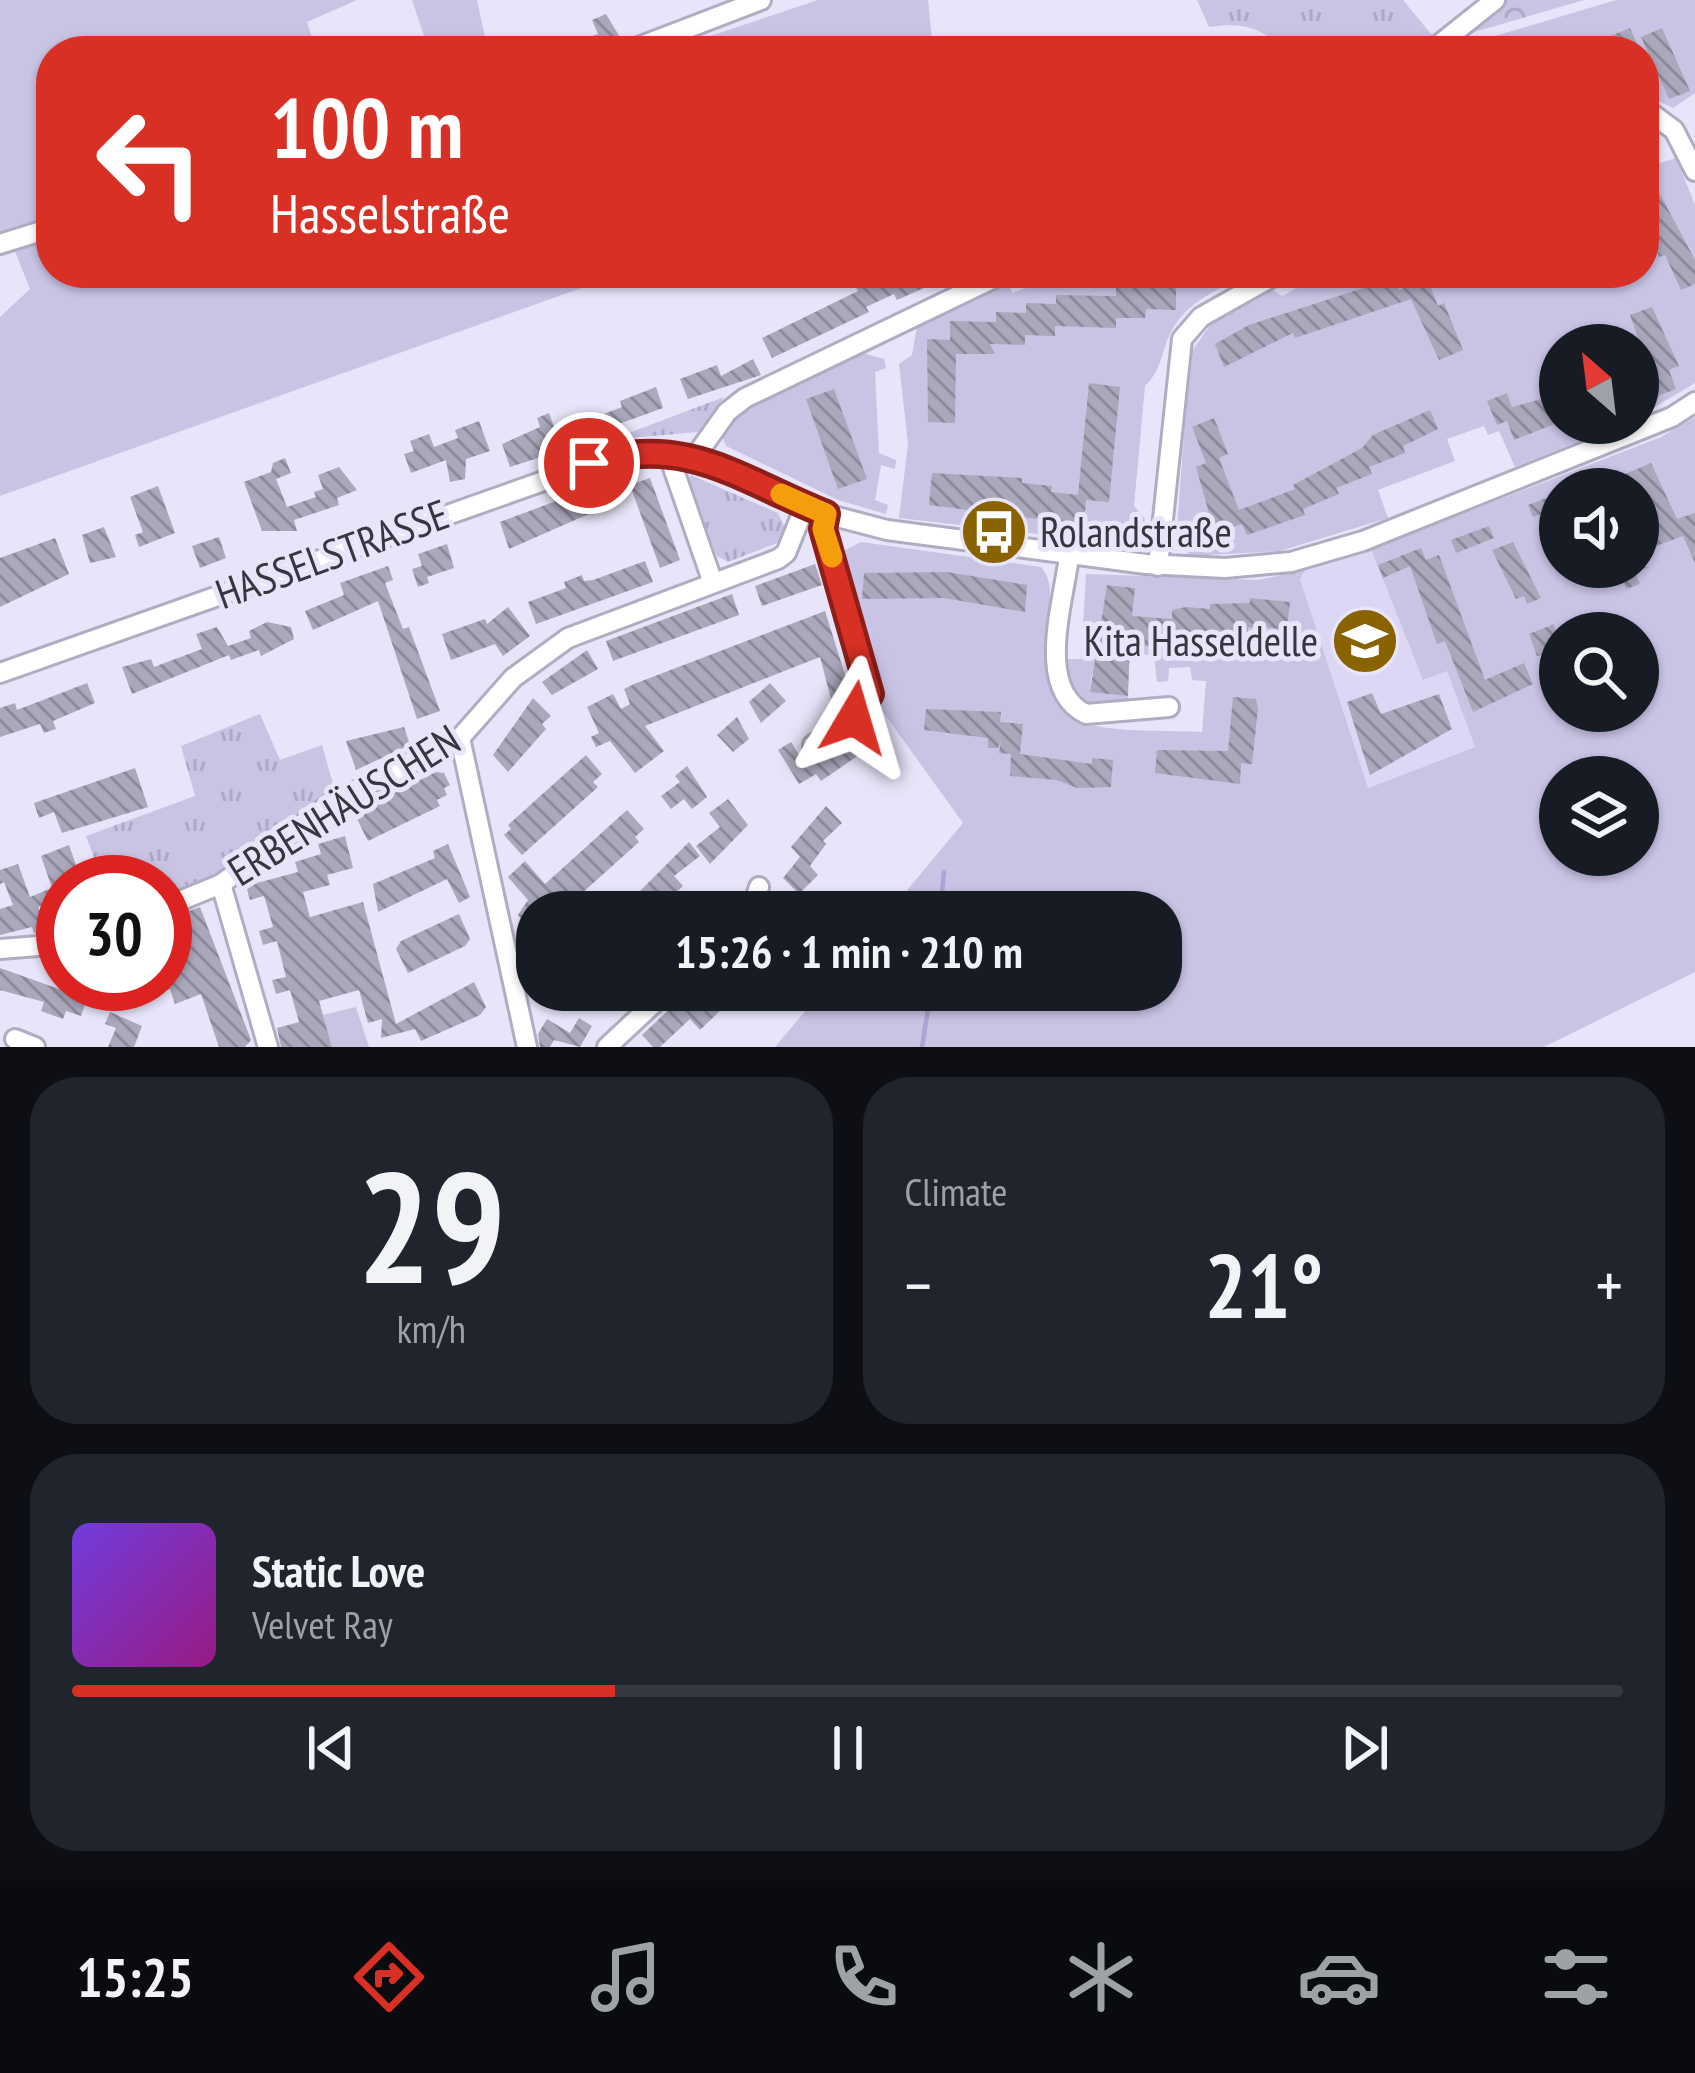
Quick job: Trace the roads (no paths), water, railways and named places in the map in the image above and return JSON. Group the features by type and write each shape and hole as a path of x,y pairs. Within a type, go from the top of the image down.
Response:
{"street":[{"path":"667,36 761,0"},
{"path":"1450,36 1495,0"},
{"path":"1659,119 1675,130 1695,171"},
{"path":"0,244 36,232"},
{"path":"695,457 727,412 745,398 974,288"},
{"path":"1158,566 1182,339 1201,317 1252,288"},
{"name":"HASSELSTRASSE","path":"0,674 620,454 695,457 826,514 928,538 1158,566 1270,565 1346,547 1662,421 1695,402"},
{"path":"668,453 713,584"},
{"name":"ERBENHÄUSCHEN","path":"192,896 221,884 330,804 460,738 514,677 568,638 786,553 806,506"},
{"path":"813,745 863,712 870,694 823,529 826,514"},
{"path":"1069,556 1056,662 1062,692 1086,714 1169,707"},
{"path":"460,738 527,1047"},
{"path":"221,884 268,1047"},
{"path":"758,891 759,887"},
{"path":"0,949 36,946"},
{"path":"607,1047 646,1011"},
{"path":"15,1040 35,1047"}],"waterway":[{"path":"942,891 944,872"},
{"path":"922,1047 928,1011"}],"place":[{"name":"Rolandstraße","path":"994,532"},
{"name":"Kita Hasseldelle","path":"1365,641"}]}
